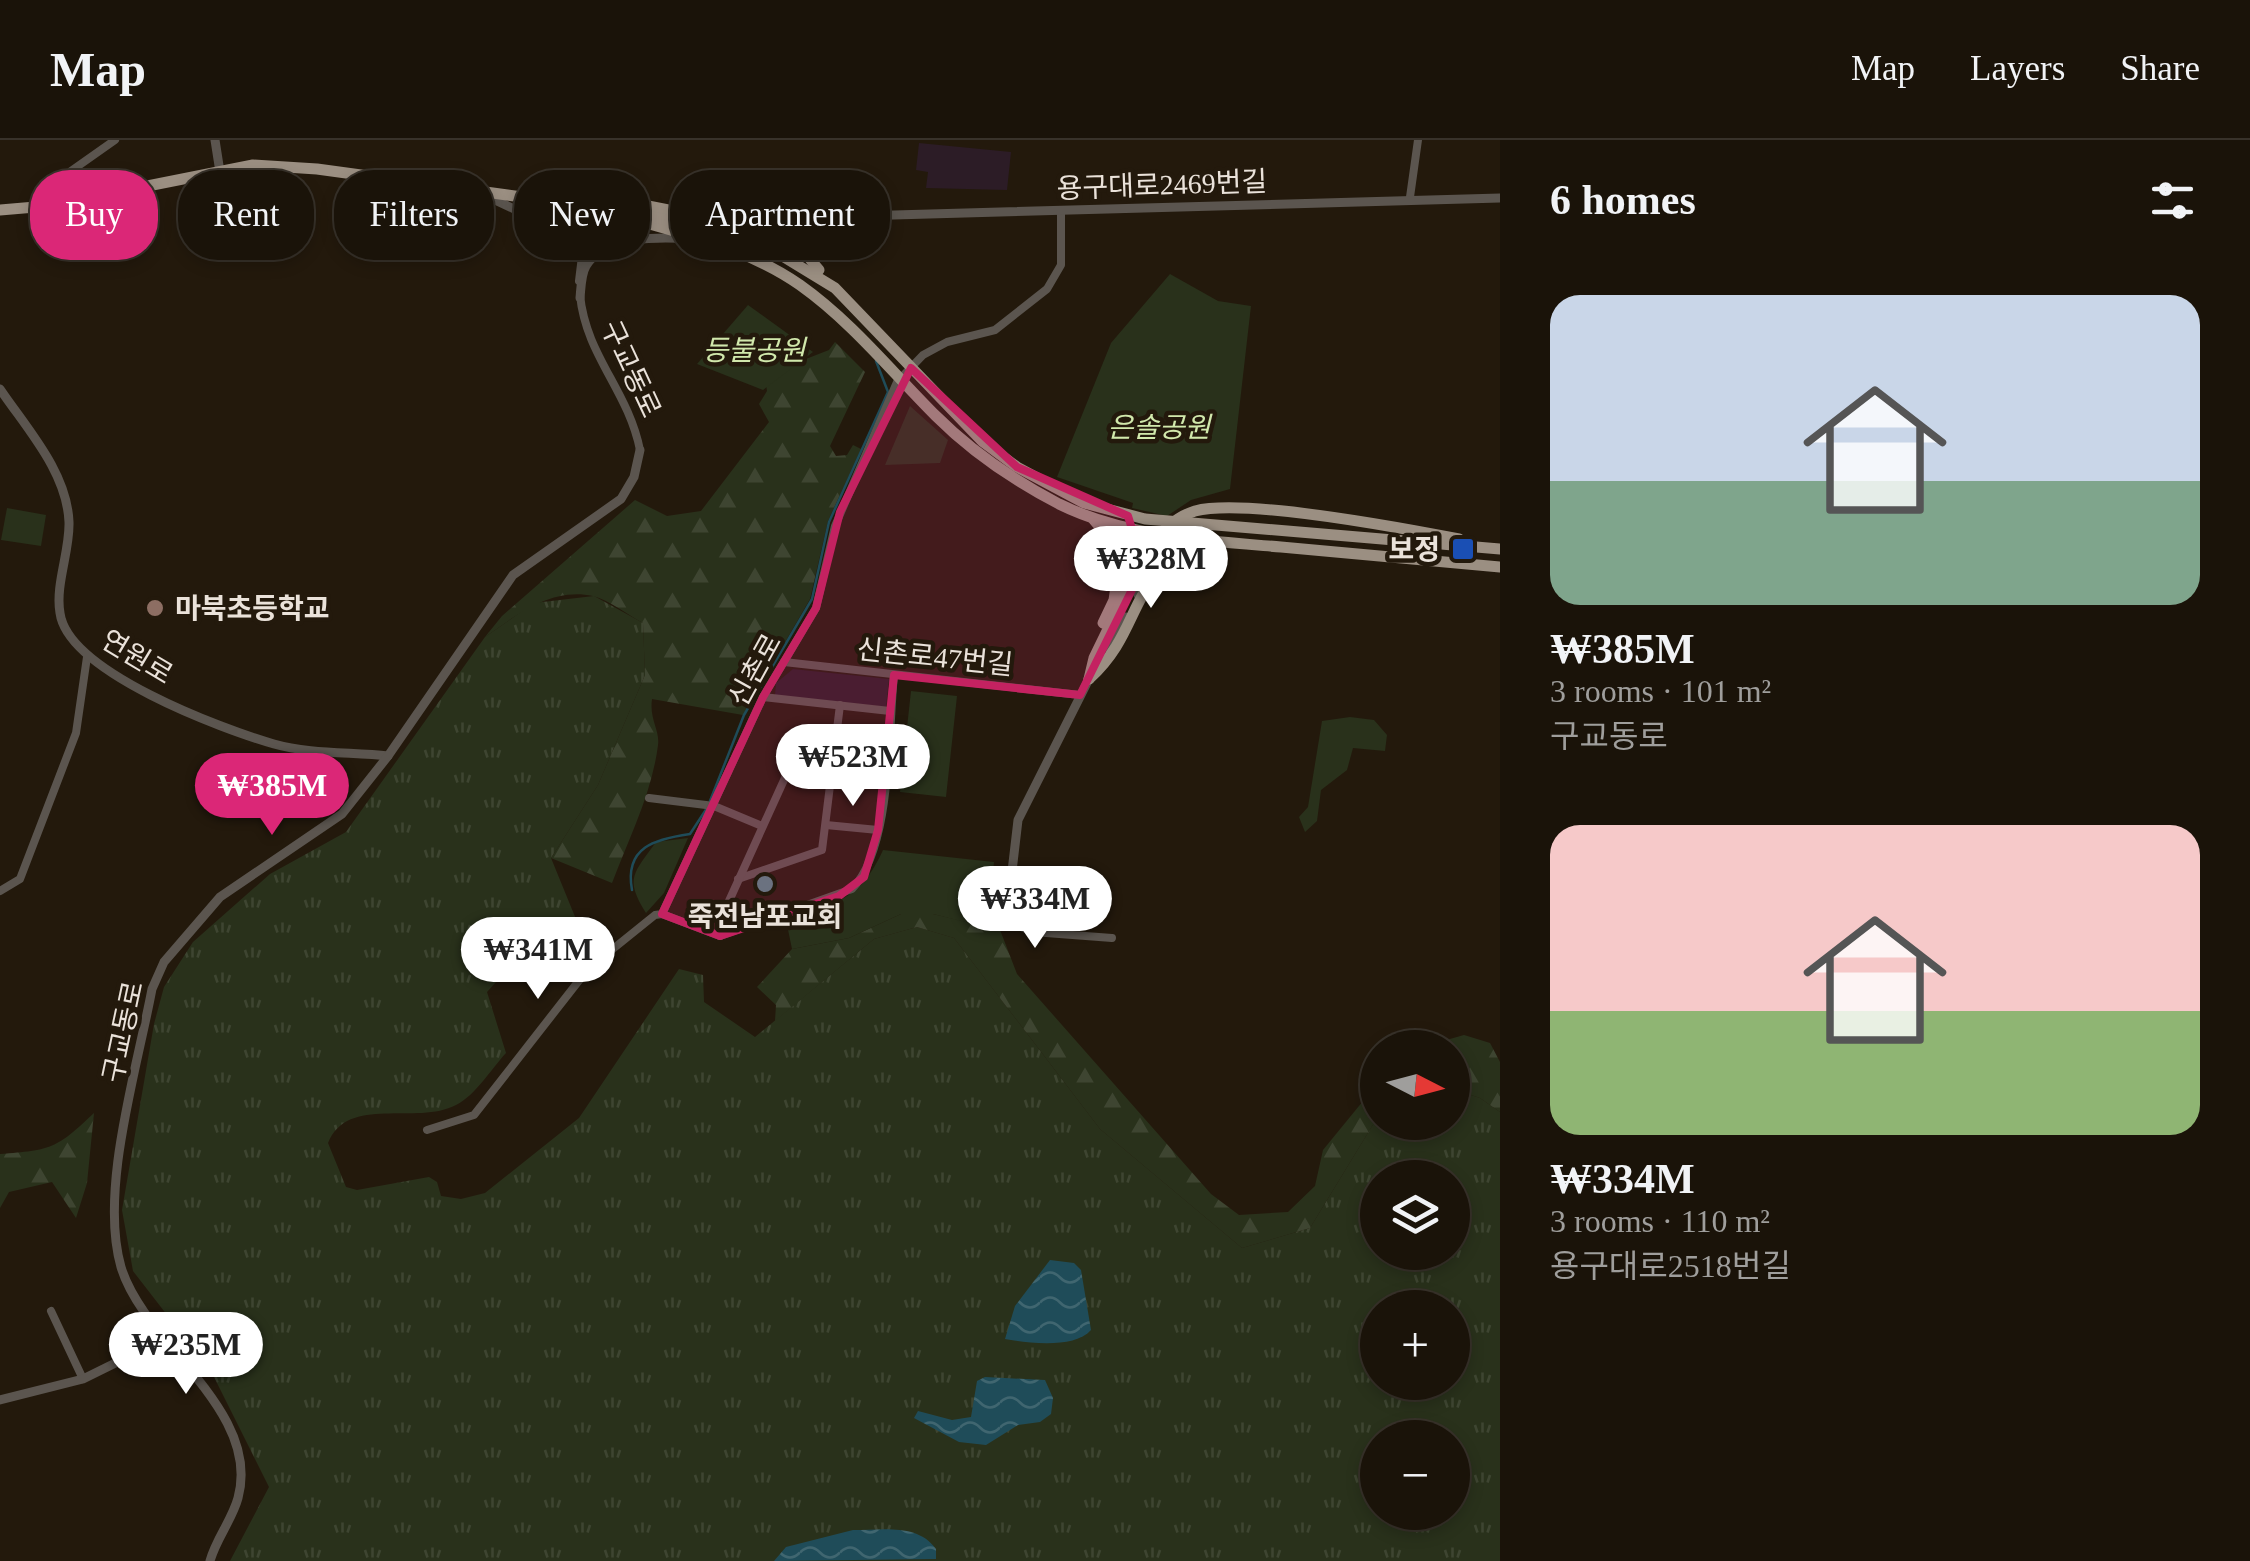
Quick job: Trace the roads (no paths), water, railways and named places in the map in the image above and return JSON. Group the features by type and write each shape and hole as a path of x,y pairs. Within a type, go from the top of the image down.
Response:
{"main road":[{"path":"241,170 282,166 313,170"},
{"path":"0,210 30,207"},
{"path":"751,260 774,269 852,328 939,419 988,460 1049,492 1128,516 1176,522 1500,548"},
{"path":"786,260 835,288"},
{"path":"809,260 982,441 1085,515 1121,552 1114,600 1089,652 1089,678"},
{"path":"1089,678 1147,549 1158,534 1193,512 1216,508 1367,524 1500,548"},
{"path":"1085,515 1127,524 1132,522 1128,516"},
{"path":"1085,515 1206,540 1500,567"},
{"path":"1206,540 1208,535 1247,538 1263,531"},
{"path":"1089,678 1106,664 1155,574 1187,552 1226,542"}],"street":[{"path":"71,170 115,140"},
{"path":"215,140 220,170"},
{"path":"1410,197 1418,140"},
{"name":"용구대로2469번길","path":"890,216 1410,197 1500,198"},
{"name":"신촌로","path":"427,1130 474,1115 588,969 655,915 662,914 764,697 816,608 835,526 898,382 923,355 947,342 995,330 1047,289 1061,265 1060,212"},
{"path":"580,298 584,268 599,252 653,237 670,238"},
{"name":"구교동로","path":"210,1561 238,1498 236,1444 218,1406 136,1300 121,1268 111,1208 152,990 164,962 220,897 342,814 388,756 513,575 621,499 634,477 640,450 633,415 584,333 580,298 582,260"},
{"name":"연원로","path":"0,389 65,488 69,523 59,612 68,636 87,656 182,710 277,745 388,756"},
{"path":"1112,938 1033,932 1018,926 1008,897 1018,820 1089,678 1176,522"},
{"path":"0,890 20,879 76,733 87,656"},
{"name":"신촌로47번길","path":"784,662 1080,696"},
{"path":"662,914 720,936 852,889 871,863 878,830 894,676"},
{"path":"764,697 890,711"},
{"path":"738,879 822,850 840,705"},
{"path":"720,936 724,912 799,747 835,745"},
{"path":"649,798 714,806 762,826"},
{"path":"826,825 878,830"},
{"path":"50,1311 84,1379"},
{"path":"0,1400 84,1379 164,1339"}],"water":[{"path":"1050,1260 1074,1263 1081,1270 1091,1330 1063,1342 1005,1339 1015,1306"},
{"path":"985,1377 1045,1380 1053,1398 1051,1414 1040,1422 1018,1425 986,1445 959,1442 914,1418 918,1411 952,1420 971,1417 977,1381"},
{"path":"853,1530 899,1530 920,1535 936,1549 936,1559 774,1561 786,1547"}],"waterway":[{"path":"710,801 744,715 812,599 829,522 888,392 876,361"},
{"path":"632,890 631,875 638,855 654,843 690,834 707,808"}],"place":[{"name":"보정","path":"1463,549"},
{"name":"마북초등학교","path":"155,608"},
{"name":"죽전남포교회","path":"765,884"}],"park label":[{"name":"등불공원","path":"754,350"},
{"name":"은솔공원","path":"1159,427"}]}
